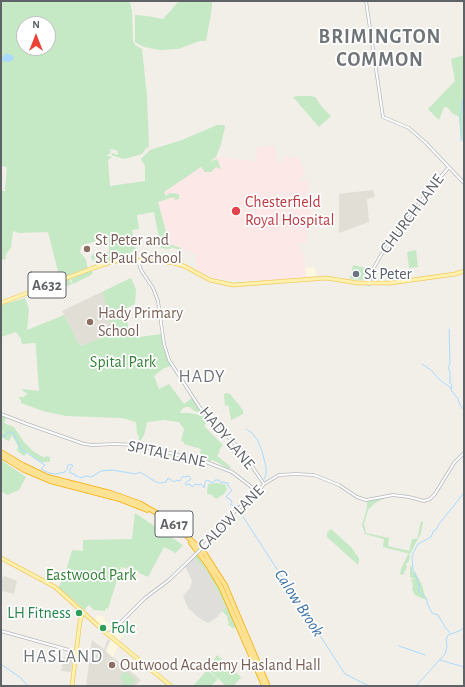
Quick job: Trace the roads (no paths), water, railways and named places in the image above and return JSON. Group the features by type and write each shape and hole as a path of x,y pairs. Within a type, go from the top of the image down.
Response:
{"highway":[{"name":"A617","path":"1,452 23,466 48,477 111,493 139,503 164,517 182,531 205,554 225,585 268,686"},
{"name":"A617","path":"1,456 24,470 50,481 137,505 170,524 191,542 221,587 264,686"}],"main road":[{"name":"A632","path":"1,303 108,263 122,260 162,261 179,264 210,280 226,284 326,278 369,284 391,283 455,274 464,271"},
{"path":"1,558 54,586 108,635 171,686"},
{"path":"72,686 82,612"}],"street":[{"path":"366,1 383,117 407,126 426,143 464,183"},
{"name":"CHURCH LANE","path":"369,284 372,271 381,255 429,189 449,167"},
{"name":"HADY LANE","path":"140,260 141,270 153,288 158,301 164,344 169,360 200,408 241,450 264,484"},
{"name":"SPITAL LANE","path":"1,414 84,444 137,445 206,462 232,472 258,492"},
{"name":"CALOW LANE","path":"108,635 145,598 169,580 194,556 230,515 249,501 264,484 279,475 309,475 340,485 360,499 372,500 393,495 424,501 430,499 435,494 458,457 464,453"},
{"path":"1,631 76,652"}],"water":[{"path":"6,53 13,56 14,59 9,62 1,60"}],"waterway":[{"path":"461,141 460,118 464,93"},
{"path":"449,329 450,363 448,368 450,372 450,383 452,385 451,390 464,410"},
{"path":"422,364 451,388"},
{"path":"246,429 252,433 258,441 262,451 266,467 266,475 264,479"},
{"path":"1,435 5,437 8,432 13,433 21,449 45,465 41,469 49,473 56,474 65,472 68,468 67,466 70,464 73,466 70,469 70,473 75,474 75,476 80,478 86,476 91,477 101,471 112,470 136,474 140,472 160,483 166,482 168,478 174,482 177,480 180,481 182,477 189,476 191,479 185,483 186,485 190,484 192,487 196,484 201,484 204,488 207,480 213,483 215,480 219,480 220,482 228,483 228,486 232,490 226,497 231,500 232,502 230,504 237,508"},
{"path":"450,633 438,615 432,613 427,603 427,599 418,590 420,587 413,569 412,558 418,544 431,537 434,530 436,530 439,524 464,493"},
{"path":"252,498 255,494"},
{"path":"236,507 247,501"},
{"name":"Calow Brook","path":"238,509 345,674 369,686"},
{"path":"416,686 445,654 448,635 464,628"},
{"path":"399,646 408,649"},
{"path":"408,649 425,655"},
{"path":"440,660 464,667"},
{"path":"2,665 21,678 28,686"}],"place":[{"name":"Chesterfield Royal Hospital","path":"236,211"},
{"name":"St Peter and St Paul School","path":"87,249"},
{"name":"St Peter","path":"356,274"},
{"name":"Hady Primary School","path":"90,322"},
{"name":"LH Fitness","path":"79,613"},
{"name":"Folc","path":"103,628"},
{"name":"Outwood Academy Hasland Hall","path":"112,665"}],"district":[{"name":"BRIMINGTON COMMON","path":"380,48"},
{"name":"HADY","path":"202,377"},
{"name":"HASLAND","path":"63,657"}],"park label":[{"name":"Spital Park","path":"123,362"},
{"name":"Eastwood Park","path":"91,575"}]}
